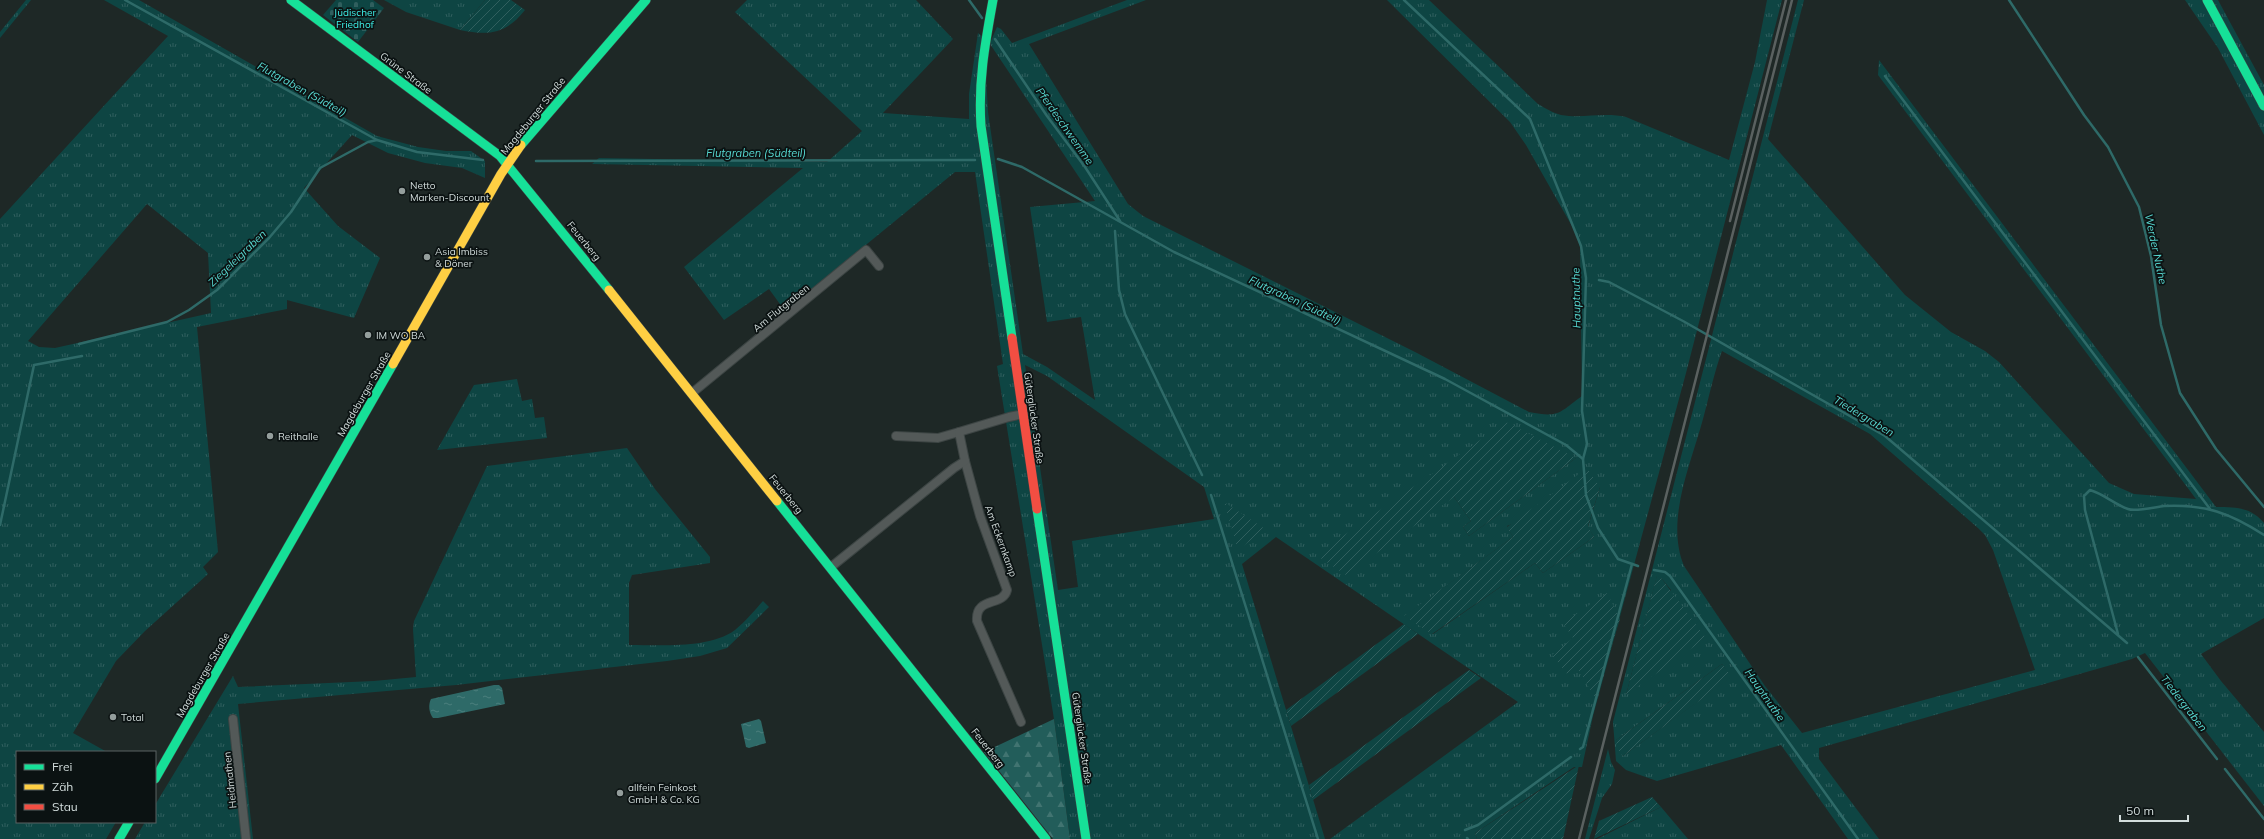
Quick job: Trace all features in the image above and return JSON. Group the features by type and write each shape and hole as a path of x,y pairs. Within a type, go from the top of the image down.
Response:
{"street":[{"name":"Grüne Straße","path":"291,0 500,156 507,165"},
{"name":"Magdeburger Straße","path":"156,777 507,165 535,127 646,0"},
{"name":"Güterglücker Straße","path":"994,0 990,24 983,49 979,95 981,126 1022,414 1086,839"},
{"path":"2207,0 2264,106"},
{"name":"Feuerberg","path":"507,165 522,181 831,566 1046,839"},
{"name":"Am Flutgraben","path":"692,393 866,250 879,266"},
{"path":"896,436 938,438 1022,414"},
{"name":"Am Eckernkamp","path":"959,432 980,516 1007,590 1002,597 981,606 976,615 977,621 1021,722"},
{"path":"831,566 966,461"},
{"name":"Heidmathen","path":"233,719 246,839"},
{"path":"119,839 128,823"}],"green space":[{"path":"26,0 31,0 0,38 0,32"},
{"path":"104,0 139,0 377,136 418,147 446,151 471,151 485,161 485,178 462,168 425,163 388,153 352,135 304,188 338,226 380,258 354,318 287,300 287,309 197,327 218,552 203,567 208,574 145,631 116,661 73,733 105,751 16,751 16,823 115,823 106,839 0,839 0,219 168,36","holes":["147,204 208,253 211,313 55,348 39,347 28,341"]},
{"name":"Jüdischer Friedhof","path":"336,0 373,0 384,8 358,42 323,15"},
{"path":"384,0 485,0 460,30 406,12"},
{"path":"485,0 511,0 525,10 511,24 496,31 480,33 460,30"},
{"path":"747,0 916,0 953,39 883,113 969,119 969,94 978,33 990,43 997,27 1001,29 1012,43 1127,0 1146,0 1029,44 1128,204 1143,216 1417,353 1529,412 1553,414 1563,410 1582,396 1580,247 1577,235 1526,145 1510,122 1387,0 1429,0 1538,104 1552,112 1569,116 1609,115 1626,117 1729,160 1755,62 1767,0 1782,0 1686,373 1593,716 1582,767 1574,767 1475,833 1477,839 1330,839 1518,702 1276,537 1242,564 1325,839 1070,839 1054,719 997,366 1003,364 975,172 955,172 785,311 769,289 724,320 684,267 803,168 592,164 599,158 827,162 862,131 735,12","holes":["990,44 1095,201 1030,207 1047,322 1081,317 1095,400 1047,367 1023,354 988,112 986,77","1025,365 1047,376 1204,487 1214,519 1072,541 1078,587 1058,590","1576,458 1469,536 1463,527 1471,521 1454,497","1600,487 1588,527 1594,537 1543,573 1535,563 1433,634 1405,616 1513,537 1507,526"]},
{"path":"1798,0 1804,0 1768,139 1905,295 1951,332 1985,351 1999,362 2109,483 2134,494 2196,499 1878,75 1879,60 2216,507 2230,507 2248,511 2264,523 2264,618 2201,654 2221,681 2264,732 2264,806 2145,653 2132,659 1819,748 1819,759 1879,839 1848,839 1781,745 1657,781 1626,770 1616,761 1613,722","holes":["1722,351 1870,434 1985,535 1993,550 2035,670 1802,733 1765,686 1684,566 1679,548 1677,530 1678,511 1682,492","1657,576 1662,579 1671,590 1626,695","1722,664 1731,677 1623,756 1616,740"]},
{"path":"2185,0 2218,0 2264,85 2264,135 2218,48"},
{"path":"517,379 522,401 532,399 535,418 544,417 547,438 437,450 474,385"},
{"path":"1506,422 1576,458 1469,536 1463,527 1471,521 1454,497 1346,575 1316,555"},
{"path":"627,448 655,489 710,557 710,563 632,575 629,583 629,645 684,645 712,640 735,630 763,601 769,607 727,648 700,656 456,685 238,704 253,839 135,839 144,823 156,823 156,803 233,676 238,687 374,681 416,677 413,629 414,621 487,466"},
{"path":"1587,468 1600,487 1588,526 1594,537 1543,573 1535,563 1432,634 1404,616 1513,537 1507,527"},
{"path":"1224,502 1265,529 1238,550"},
{"path":"1657,575 1662,579 1706,638 1626,695"},
{"path":"1607,593 1620,619 1595,698 1577,667 1568,675 1552,655 1573,638 1563,623"},
{"path":"1404,624 1418,634 1291,726 1286,710"},
{"path":"1722,664 1732,677 1623,756 1617,748 1616,740"},
{"path":"1469,670 1481,678 1313,800 1309,785"},
{"path":"1054,719 1070,839 1053,839 984,752"},
{"path":"1608,749 1611,762 1615,770 1612,784 1602,798 1589,839 1585,839"},
{"path":"1579,765 1563,839 1477,839 1475,833"},
{"path":"1652,797 1661,807 1594,839 1599,821"},
{"path":"1661,807 1688,839 1597,839"}],"water":[{"path":"499,685 502,688 505,704 438,718 433,718 431,714 429,706 431,699"},
{"path":"759,719 761,721 766,743 749,748 746,747 741,724"}],"waterway":[{"name":"Flutgraben (Südteil)","path":"125,0 377,140 417,152 483,160"},
{"path":"969,0 982,18"},
{"name":"Hauptnuthe","path":"1404,0 1530,119 1581,246 1586,278 1582,411 1587,444 1583,459 1586,495 1598,528 1618,559 1638,566"},
{"name":"Werder Nuthe","path":"2009,0 2084,115 2108,147 2139,207 2151,256 2161,325 2180,393 2216,449 2264,507"},
{"name":"Pferdeschwemme","path":"995,39 1047,116 1085,167 1120,221"},
{"path":"1885,76 2210,509"},
{"name":"Ziegeleigraben","path":"79,344 167,322 189,310 217,290 269,238 291,212 320,168 368,142 377,140"},
{"name":"Flutgraben (Südteil)","path":"998,159 1022,167 1174,252 1445,379 1566,445 1583,459"},
{"name":"Flutgraben (Südteil)","path":"536,161 975,160"},
{"path":"1115,231 1119,290 1125,314 1202,475"},
{"name":"Tiedergraben","path":"1599,280 1609,282 1683,321 1885,436 2127,643"},
{"name":"Ziegeleigraben","path":"0,525 34,365 82,356"},
{"path":"2118,634 2085,510 2084,496 2090,490 2131,510 2164,506 2205,508 2240,521 2264,535"},
{"path":"1211,495 1318,839"},
{"path":"1580,749 1583,747 1632,564"},
{"name":"Hauptnuthe","path":"1654,570 1665,572 1670,576 1858,839"},
{"name":"Tiedergraben","path":"2138,657 2217,759"},
{"path":"1465,830 1478,825 1571,757"},
{"name":"Tiedergraben","path":"2225,769 2264,819"}],"railway":[{"path":"1730,221 1786,0"},
{"path":"1579,839 1792,0"}],"traffic: fast":[{"path":"291,0 500,156 609,290"},
{"path":"521,145 646,0"},
{"path":"993,0 981,78 980,109 981,126 1012,338"},
{"path":"2207,0 2264,106"},
{"path":"156,777 393,364"},
{"path":"777,501 1046,839"},
{"path":"1037,509 1086,839"},
{"path":"119,839 128,823"}],"traffic: slow":[{"path":"393,364 501,174 521,145"},
{"path":"609,290 777,501"}],"traffic: jam":[{"path":"1012,338 1037,509"}],"place":[{"name":"Netto Marken-Discount","path":"402,191"},
{"name":"Asia Imbiss & Döner","path":"427,257"},
{"name":"IM WO BA","path":"368,335"},
{"name":"Reithalle","path":"270,436"},
{"name":"Total","path":"113,717"},
{"name":"allfein Feinkost GmbH & Co. KG","path":"620,793"}]}
